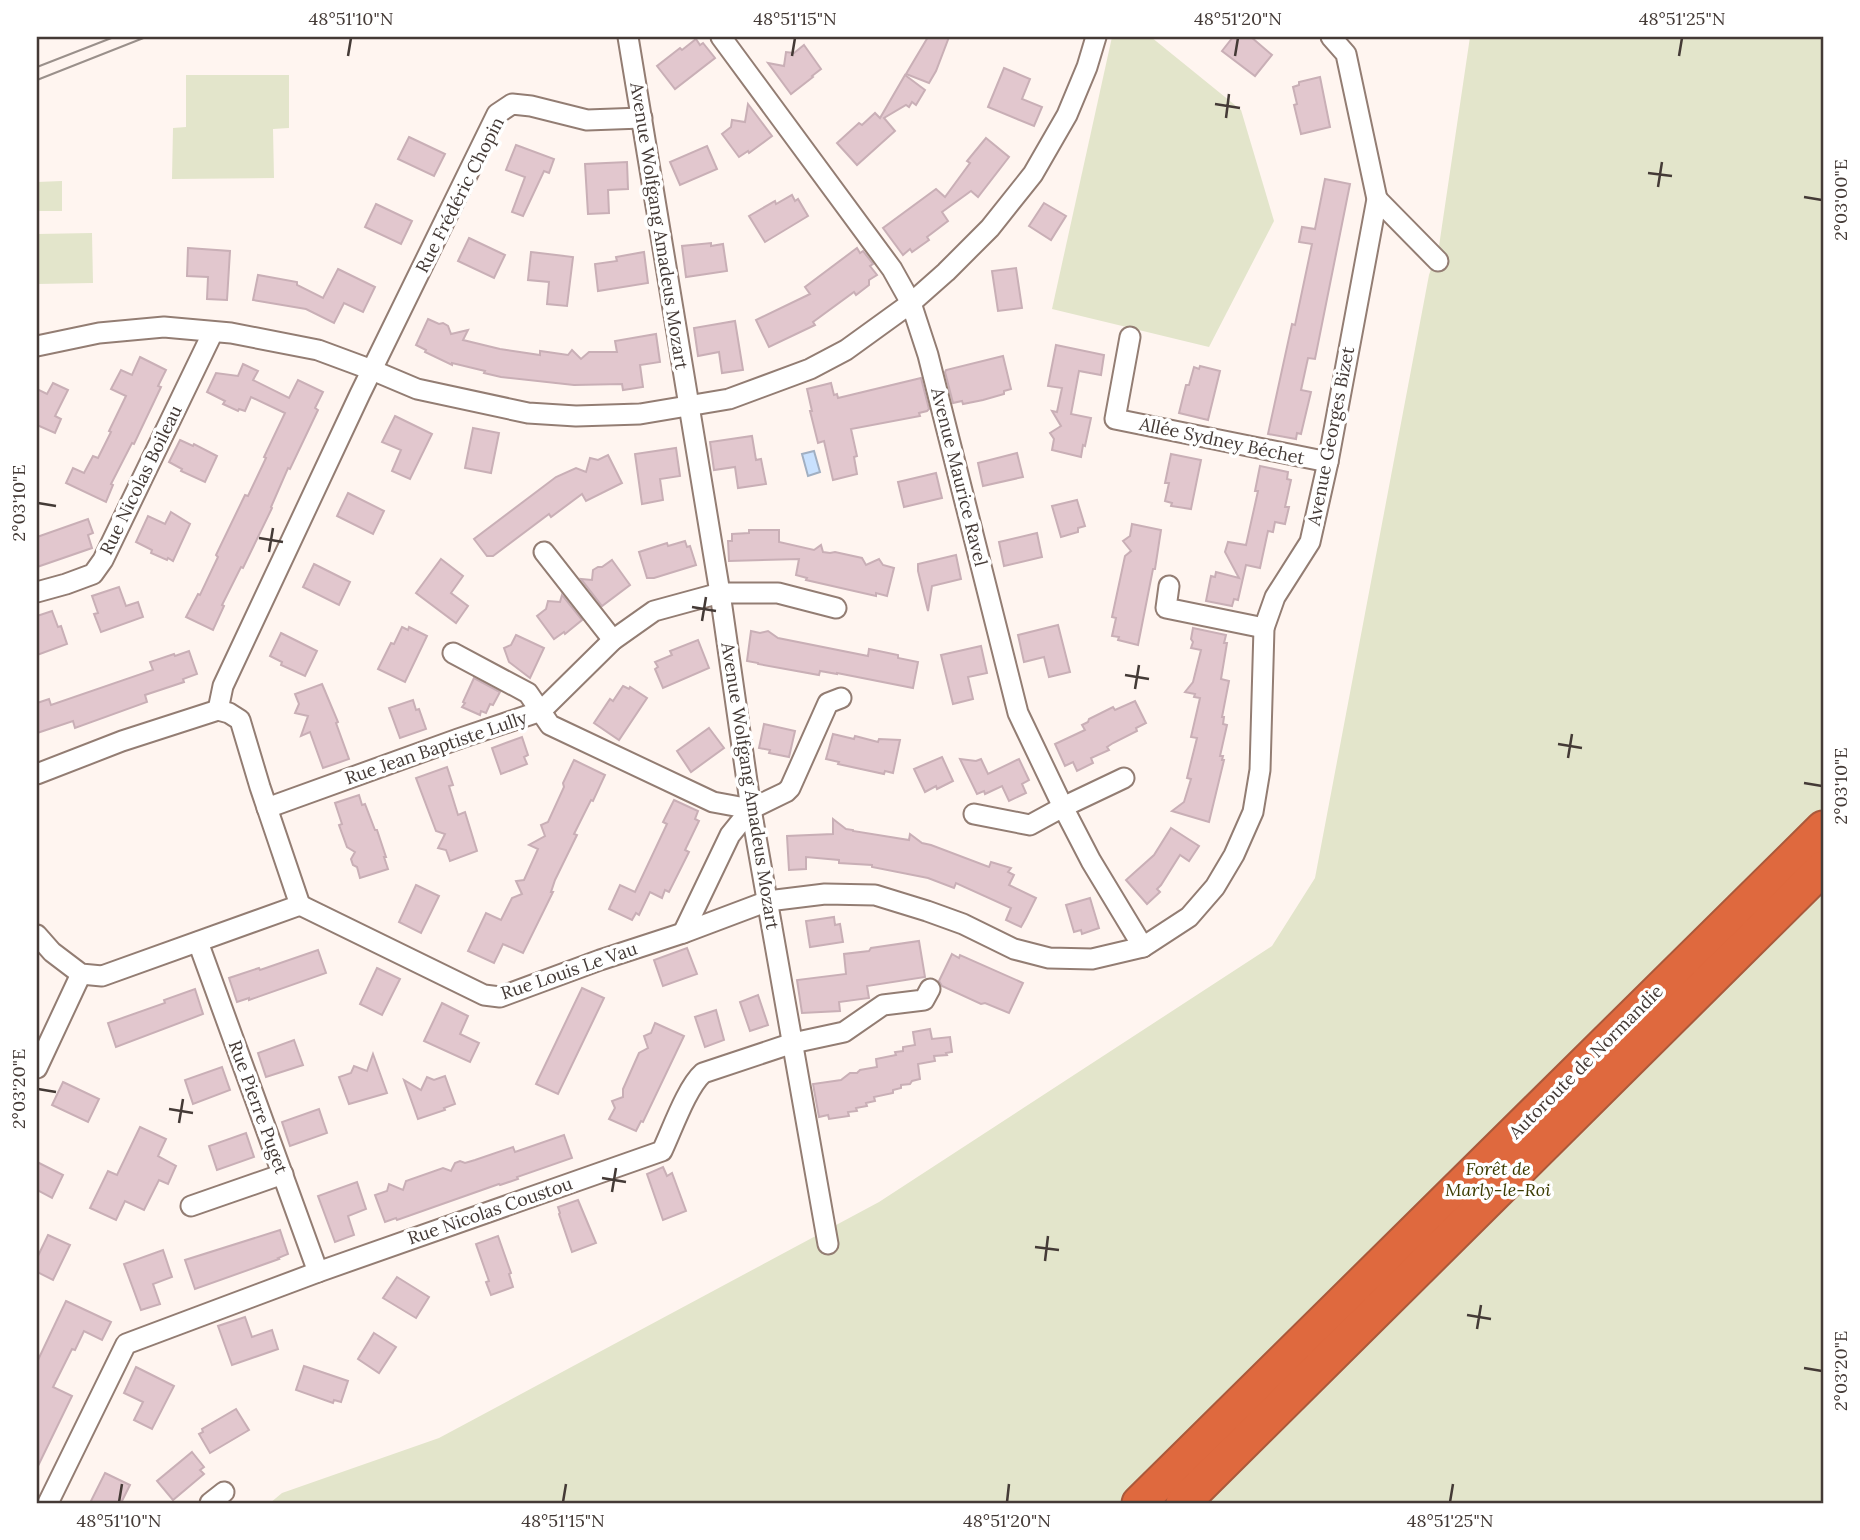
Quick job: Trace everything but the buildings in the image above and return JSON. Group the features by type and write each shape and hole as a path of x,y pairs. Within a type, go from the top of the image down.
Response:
{"highway":[{"name":"Autoroute de Normandie","path":"1139,1503 1823,828"},
{"name":"Autoroute de Normandie","path":"1183,1503 1823,868"}],"street":[{"name":"Avenue Wolfgang Amadeus Mozart","path":"628,37 720,593 751,809 828,1244"},
{"name":"Avenue Maurice Ravel","path":"721,37 892,269 911,303 931,368 1018,713 1090,861 1143,947"},
{"path":"37,346 99,333 164,327 231,334 318,350 417,389 528,413 576,416 640,414 729,399 810,369 846,350 911,303 946,272 990,228 1033,174 1067,115 1096,37"},
{"name":"Avenue Georges Bizet","path":"768,901 825,894 874,895 963,924 1014,949 1049,958 1092,959 1143,947 1189,917 1215,887 1234,855 1253,811 1259,770 1265,628 1275,597 1310,542 1328,462 1377,199 1346,54 1331,37"},
{"name":"Rue Frédéric Chopin","path":"218,710 223,686 372,370 497,114 512,104 587,120 642,118"},
{"path":"1377,199 1438,261"},
{"name":"Rue Nicolas Boileau","path":"37,592 93,574 103,560 213,332"},
{"name":"Allée Sydney Béchet","path":"1130,337 1115,419 1328,462"},
{"path":"544,552 612,639"},
{"path":"1169,586 1166,608 1265,628"},
{"path":"453,653 528,693 541,711 612,639 654,611 720,593 778,593 836,608"},
{"path":"683,933 730,835 751,809 790,788 828,703 841,698"},
{"path":"37,773 122,741 218,710 229,713 240,720 300,905 102,976 81,974 52,952 37,935"},
{"name":"Rue Jean Baptiste Lully","path":"267,808 541,711 550,725 713,802 751,809"},
{"path":"974,814 1030,825 1124,778"},
{"name":"Rue Louis Le Vau","path":"300,905 484,995 500,996 768,901"},
{"name":"Rue Pierre Puget","path":"198,942 318,1272"},
{"path":"37,1068 81,974"},
{"name":"Rue Nicolas Coustou","path":"48,1503 126,1344 318,1272 662,1151 697,1078 703,1073 793,1043 844,1032 883,1005 924,1000 930,989"},
{"path":"191,1206 283,1174"}],"green space":[{"path":"1112,37 1151,37 1241,110 1274,221 1209,347 1052,309"},
{"name":"Forêt de Marly-le-Roi","path":"1470,37 1823,37 1823,1503 270,1503 282,1493 439,1438 879,1202 1272,946 1315,878 1429,275 1439,246"},
{"path":"186,75 289,75 289,128 273,129 274,178 172,179 173,128 186,127"},
{"path":"62,181 62,211 37,211 37,182"},
{"path":"92,233 93,283 37,284 37,234"}],"water":[{"path":"814,451 820,472 808,476 802,454"}],"tram line":[{"path":"37,67 114,37"},
{"path":"37,80 146,37"}]}
